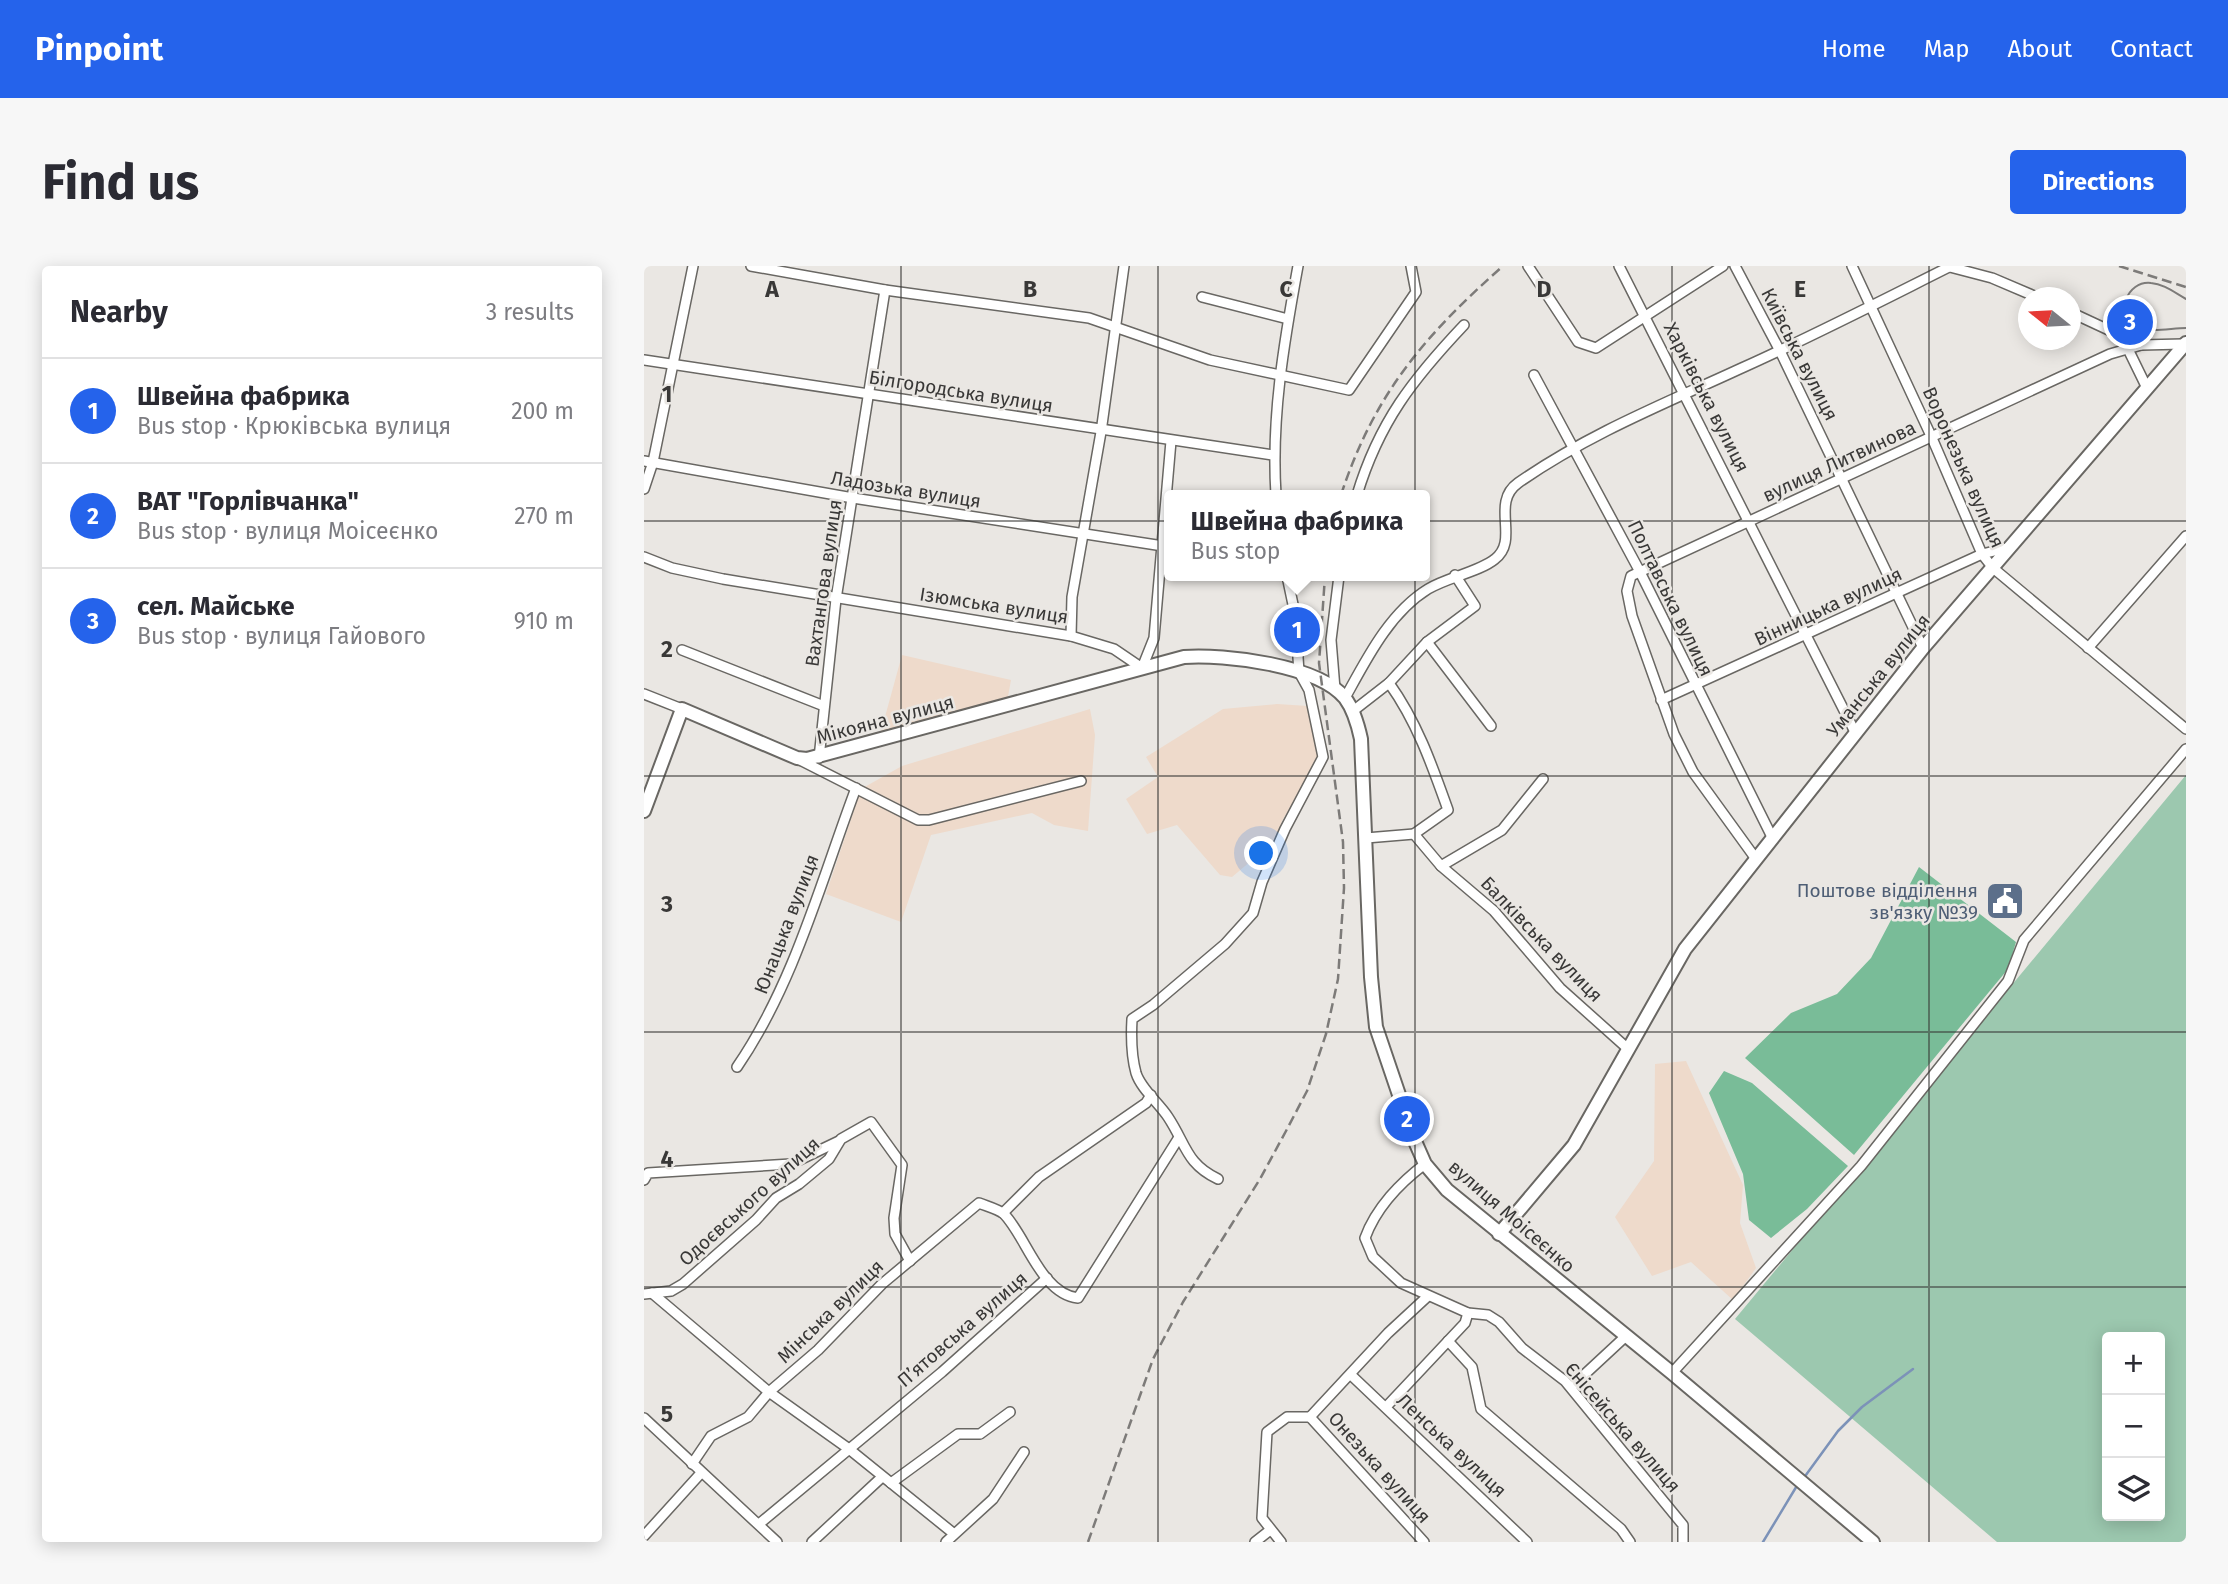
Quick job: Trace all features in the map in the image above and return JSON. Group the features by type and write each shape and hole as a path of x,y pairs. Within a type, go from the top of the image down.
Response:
{"street":[{"path":"644,489 648,461 674,363 693,266"},
{"path":"751,266 885,290 1089,318 1210,360 1349,390 1416,292 1410,266"},
{"path":"1071,636 1072,597 1101,432 1124,266"},
{"path":"1276,490 1273,456 1281,377 1298,266"},
{"path":"1528,266 1578,342 1596,348 1723,266"},
{"name":"Харківська вулиця","path":"1619,266 1855,732"},
{"name":"Київська вулиця","path":"1735,266 1780,351 1923,648"},
{"name":"Воронезька вулиця","path":"1852,266 1932,438 1982,554 1993,568 2186,729"},
{"path":"1337,691 1404,611 1425,591 1455,575 1495,560 1503,551 1506,537 1503,503 1507,493 1574,446 1780,351 1947,267 1967,270 2018,290"},
{"name":"Вахтангова вулиця","path":"819,758 836,599 885,290"},
{"path":"1202,297 1289,319"},
{"path":"2081,317 2141,345"},
{"path":"1358,490 1366,465 1388,420 1415,377 1464,324"},
{"path":"2118,333 2146,386"},
{"name":"вулиця Литвинова","path":"1639,570 2128,348 2184,344"},
{"name":"Уманська вулиця","path":"1499,1234 1574,1145 1685,948 1923,648 2184,344"},
{"name":"Білгородська вулиця","path":"644,360 1101,432 1273,456"},
{"name":"Полтавська вулиця","path":"1534,375 1639,570 1694,686 1773,839"},
{"path":"1167,490 1171,441"},
{"name":"Ладозька вулиця","path":"648,461 853,498 1084,536 1163,546"},
{"path":"1142,668 1154,638 1164,533"},
{"path":"2088,648 2186,536"},
{"name":"Вінницька вулиця","path":"1661,700 1808,636 1982,554 2011,547"},
{"name":"Ізюмська вулиця","path":"644,557 685,571 836,599 1071,636 1114,649 1142,668"},
{"path":"1639,570 1631,576 1627,591 1632,616 1661,700 1693,772 1756,859"},
{"path":"1353,711 1389,682 1427,642 1475,606 1455,575"},
{"path":"1218,1180 1202,1172 1178,1139 1170,1119 1137,1076 1131,1048 1132,1019 1153,1005 1225,944 1253,913 1262,882 1284,829 1323,757 1310,690 1299,672 1288,581"},
{"path":"1337,691 1331,640 1338,581"},
{"path":"1427,642 1491,726"},
{"path":"682,650 824,706"},
{"path":"1142,668 1170,659 1214,656 1299,672 1337,691"},
{"name":"Мікояна вулиця","path":"644,694 797,758 819,758 1142,668"},
{"path":"1366,838 1414,834 1448,810 1427,748 1408,709 1389,682"},
{"name":"вулиця Моісеєнко","path":"1337,691 1353,711 1363,758 1371,977 1376,1027 1385,1059 1426,1164 1447,1190 1499,1234 1672,1373 1873,1542"},
{"path":"644,811 682,709"},
{"path":"1672,1373 1861,1166 2008,981 2024,940 2186,749"},
{"path":"797,758 919,820 929,820 1081,781"},
{"path":"1441,866 1502,830 1544,779"},
{"name":"Юнацька вулиця","path":"737,1067 759,1035 778,995 856,788"},
{"name":"Балківська вулиця","path":"1414,834 1441,866 1494,911 1560,988 1627,1048"},
{"path":"1047,1278 1003,1213 1040,1177 1146,1103 1151,1095"},
{"name":"Одоєвського вулиця","path":"644,1180 648,1172 752,1164 791,1164 871,1122 902,1165 894,1218 895,1234 909,1261"},
{"name":"Одоєвського вулиця","path":"648,1294 671,1291 683,1284 756,1220 776,1198 829,1159 841,1139"},
{"name":"П’ятовська вулиця","path":"759,1524 942,1372 1047,1278 1070,1297 1078,1298 1178,1139"},
{"name":"Єнісейська вулиця","path":"1426,1164 1398,1187 1370,1226 1365,1238 1373,1257 1401,1283 1468,1313 1488,1315 1499,1322 1522,1348 1571,1387 1683,1525 1683,1542"},
{"name":"Мінська вулиця","path":"692,1464 711,1436 748,1418 769,1392 818,1350 882,1284 979,1203 1003,1213"},
{"path":"648,1294 769,1392 849,1449 953,1533"},
{"path":"1281,1542 1269,1531 1262,1518 1267,1432 1287,1417 1310,1416 1388,1332 1428,1296"},
{"path":"1386,1406 1468,1319 1468,1313"},
{"path":"1571,1387 1626,1336"},
{"path":"1448,1341 1472,1367 1481,1409 1621,1529 1630,1542"},
{"name":"Ленська вулиця","path":"1350,1375 1386,1406 1527,1542"},
{"path":"812,1542 886,1480 957,1434 980,1434 1010,1412"},
{"name":"Онезька вулиця","path":"1310,1416 1424,1542"},
{"path":"644,1418 777,1542"},
{"path":"946,1542 993,1499 1024,1452"},
{"path":"644,1536 701,1473"},
{"path":"1255,1542 1269,1531"}],"shaded area":[{"path":"902,655 1011,680 1007,702 880,735"},
{"path":"1277,704 1308,706 1320,756 1282,821 1276,840 1232,877 1220,875 1177,825 1147,834 1126,799 1158,777 1146,757 1223,709"},
{"path":"1090,709 1095,735 1088,831 1054,825 1032,813 931,835 901,922 826,894 861,789 902,766"},
{"path":"1686,1061 1743,1185 1740,1223 1756,1268 1733,1300 1691,1262 1652,1276 1615,1217 1654,1161 1655,1064"}],"green space":[{"path":"2186,775 2186,1542 1997,1542 1735,1319"},
{"path":"1919,867 2016,942 2008,969 1854,1155 1745,1058 1791,1013 1837,994 1871,958"},
{"path":"1724,1071 1752,1083 1848,1166 1807,1209 1771,1238 1749,1220 1743,1174 1709,1093"}],"waterway":[{"path":"1803,1479 1838,1431 1862,1407 1913,1369"},
{"path":"1763,1542 1798,1484"}],"tram line":[{"path":"2186,299 2160,285 2143,284 2130,293 2125,307 2130,322 2142,329 2186,328"}],"railway":[{"path":"1343,490 1369,426 1405,368 1449,317 1503,266"},
{"path":"2119,266 2186,287"},
{"path":"1088,1542 1153,1359 1183,1302 1260,1179 1286,1131 1307,1091 1326,1034 1338,979 1344,888 1343,842 1319,663 1325,581"}],"place":[{"name":"сел. Майське","path":"2130,322"},
{"name":"Швейна фабрика","path":"1297,630"},
{"name":"Поштове відділення зв'язку №39","path":"2005,901"},
{"name":"ВАТ \"Горлівчанка\"","path":"1407,1119"}]}
